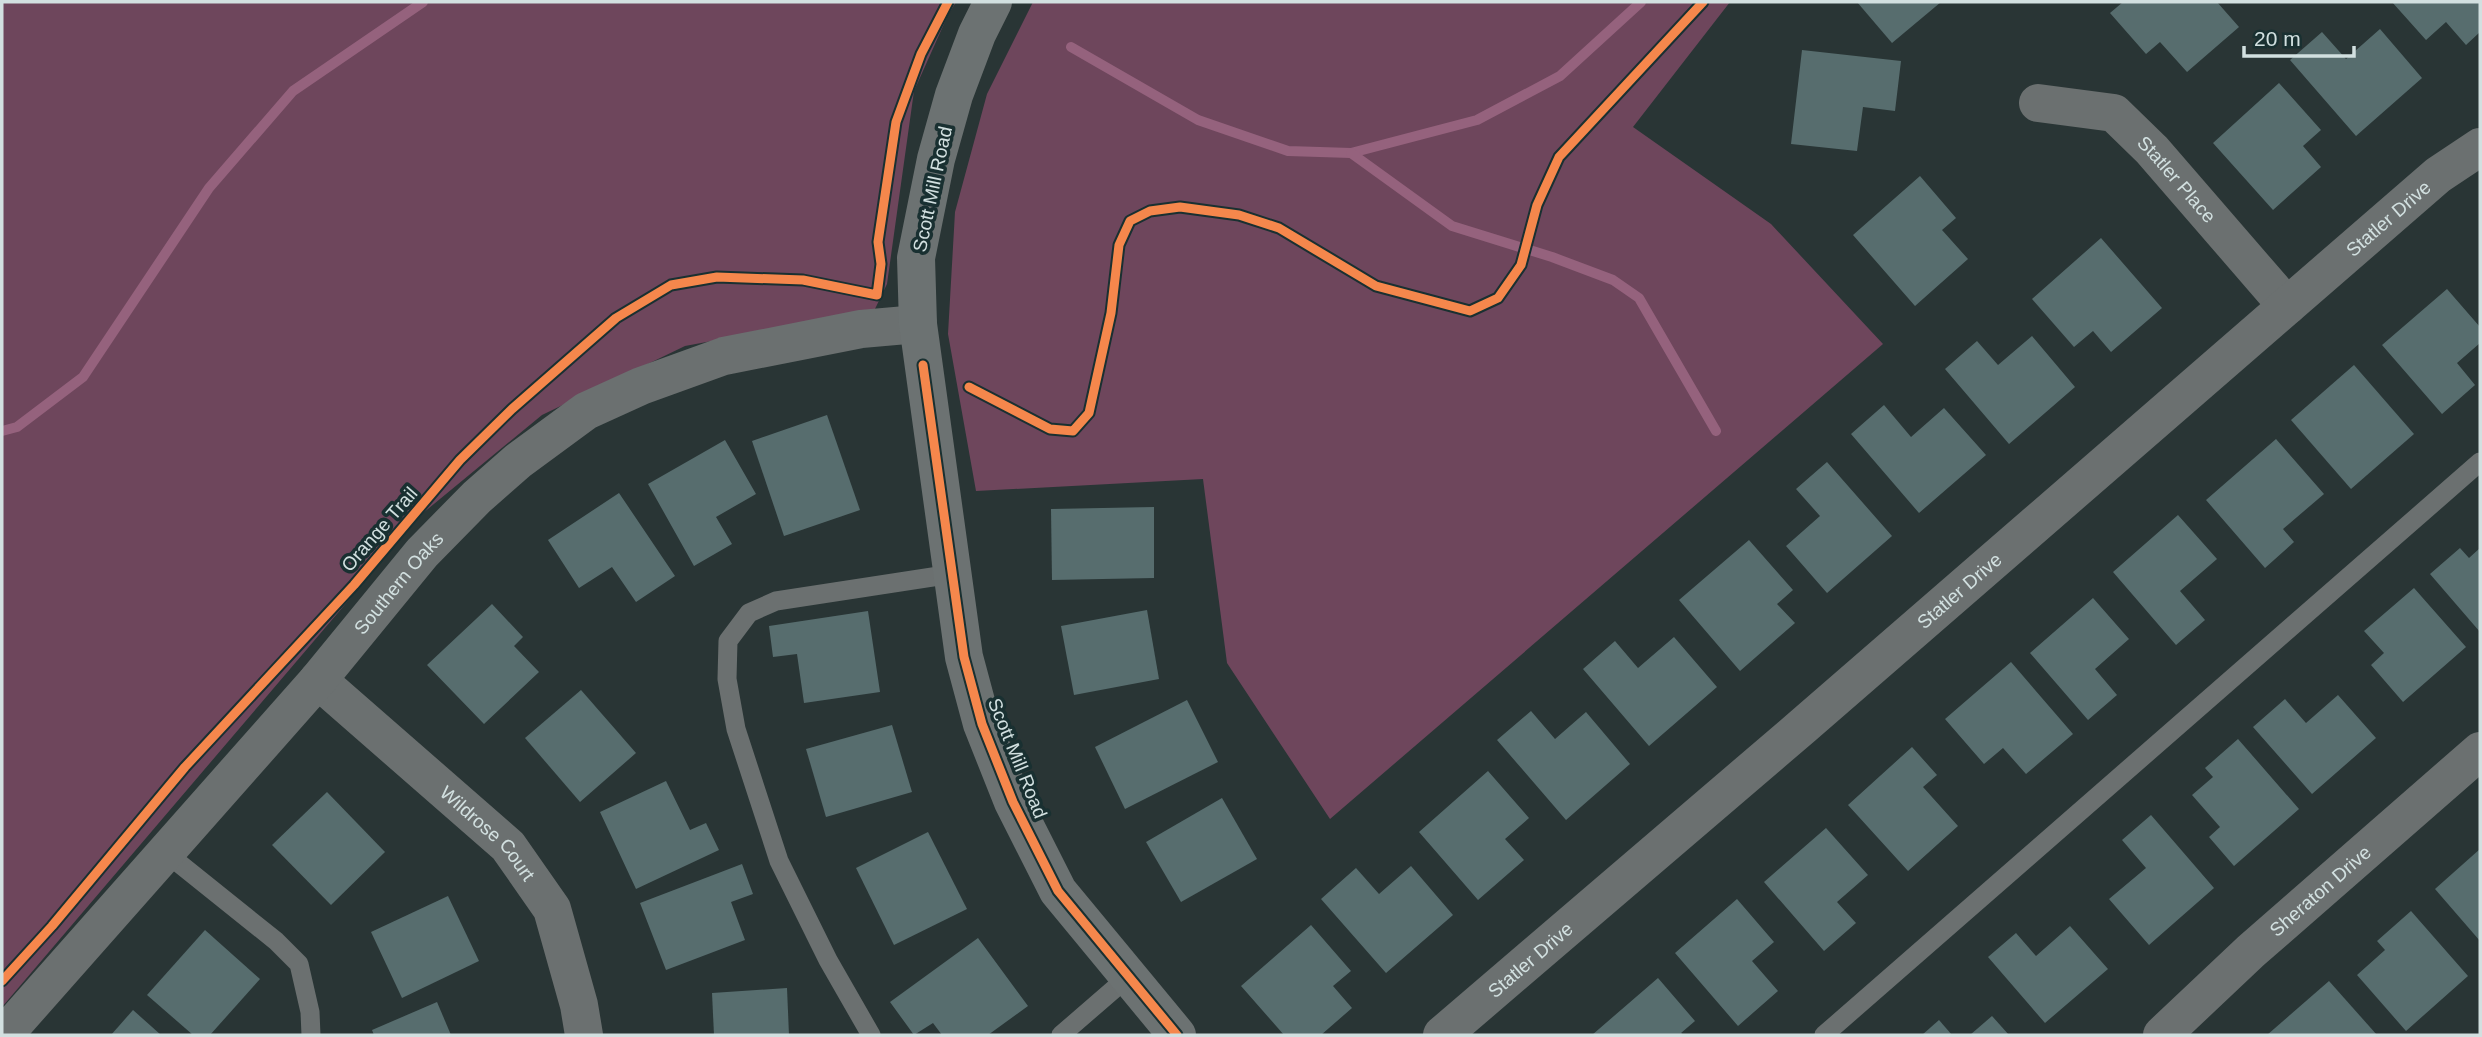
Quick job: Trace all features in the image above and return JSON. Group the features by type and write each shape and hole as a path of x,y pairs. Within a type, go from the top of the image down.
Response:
{"street":[{"name":"Scott Mill Road","path":"993,2 977,34 954,95 936,159 916,258 918,324 964,657 982,724 1013,802 1058,891 1177,1035"},
{"name":"Statler Place","path":"2038,103 2114,113 2152,150 2287,306"},
{"name":"Statler Drive","path":"1442,1035 1814,717 2438,175 2480,146"},
{"name":"Southern Oaks","path":"4,1035 318,680 422,553 477,497 519,461 586,411 641,386 724,356 861,329 918,324"},
{"name":"Wildrose Court","path":"318,680 508,846 552,909 579,1005 584,1035"},
{"name":"Sheraton Drive","path":"2176,1031 2250,951 2480,751"}],"lane":[{"path":"1824,1035 2480,462"},
{"path":"871,1035 828,960 779,861 736,729 727,679 728,641 749,613 776,601 952,574"},
{"path":"165,852 275,941 299,964 310,1012 310,1035"},
{"path":"1061,1035 1128,977"}],"shaded area":[{"path":"2,2 956,2 914,91 887,284 874,311 685,346 542,415 423,513 2,1007"},
{"path":"1033,2 1730,2 1633,127 1771,224 1883,344 1330,819 1227,663 1203,479 976,491 948,334 955,212 987,94"}],"building":[{"path":"1857,2 1941,2 1892,43"},
{"path":"2123,2 2217,2 2239,27 2187,72 2160,42 2146,54 2110,13"},
{"path":"2392,2 2480,2 2480,32 2466,45 2446,22 2426,40"},
{"path":"2380,29 2422,78 2356,136 2290,60 2322,32 2346,59"},
{"path":"1802,50 1901,61 1895,111 1863,107 1857,151 1791,144"},
{"path":"2279,83 2321,130 2303,146 2321,167 2273,210 2213,143"},
{"path":"1920,176 1956,218 1942,230 1968,259 1915,306 1853,235"},
{"path":"2101,238 2162,308 2111,352 2093,331 2074,347 2032,299"},
{"path":"2447,289 2480,327 2480,343 2457,363 2475,385 2442,414 2382,345"},
{"path":"2032,336 2075,387 2009,444 1945,369 1977,341 1998,365"},
{"path":"2354,365 2414,434 2351,489 2291,420"},
{"path":"1884,405 1911,437 1944,408 1986,455 1919,513 1851,434"},
{"path":"827,415 860,510 784,536 752,441"},
{"path":"2276,439 2324,494 2283,529 2294,542 2265,568 2206,500"},
{"path":"725,440 756,494 716,517 732,544 694,566 648,484"},
{"path":"1827,462 1892,536 1827,593 1786,546 1820,516 1796,489"},
{"path":"619,493 675,576 636,602 612,567 579,588 548,540"},
{"path":"1154,507 1154,578 1052,580 1051,509"},
{"path":"2178,515 2217,559 2180,591 2205,620 2176,645 2113,572"},
{"path":"1749,540 1793,590 1777,604 1795,623 1740,671 1679,600"},
{"path":"2460,548 2469,558 2480,548 2480,632 2430,574"},
{"path":"2414,588 2466,647 2403,702 2371,665 2384,653 2364,631"},
{"path":"2093,598 2129,639 2095,669 2117,695 2088,720 2030,653"},
{"path":"492,604 523,637 514,646 539,672 484,724 427,665"},
{"path":"1147,610 1159,679 1074,695 1061,626"},
{"path":"868,611 880,692 804,703 797,654 773,657 769,626"},
{"path":"1674,637 1717,687 1649,746 1583,669 1615,641 1638,668"},
{"path":"2011,662 2073,734 2026,774 2003,748 1984,764 1945,719"},
{"path":"581,690 636,753 580,802 525,738"},
{"path":"2338,695 2376,738 2312,794 2253,727 2285,699 2306,723"},
{"path":"1187,700 1218,762 1125,809 1095,747"},
{"path":"1531,711 1555,739 1586,712 1630,764 1566,820 1497,740"},
{"path":"892,725 912,792 826,817 806,749"},
{"path":"2238,739 2299,809 2234,866 2209,837 2220,827 2192,795 2213,777 2205,768"},
{"path":"1912,747 1937,775 1923,787 1958,826 1908,871 1848,805"},
{"path":"1488,771 1529,818 1505,839 1524,860 1478,900 1419,832"},
{"path":"666,781 690,830 706,823 719,850 636,889 600,812"},
{"path":"327,792 385,852 331,905 272,845"},
{"path":"1222,798 1257,859 1181,902 1146,842"},
{"path":"2151,815 2214,888 2149,945 2109,899 2146,868 2122,840"},
{"path":"1826,828 1868,875 1837,902 1856,923 1824,951 1764,882"},
{"path":"928,832 967,909 894,945 856,868"},
{"path":"2480,849 2480,941 2435,889"},
{"path":"742,864 753,894 731,902 745,940 666,970 640,903"},
{"path":"1411,866 1453,915 1386,973 1321,899 1356,868 1379,894"},
{"path":"448,896 479,961 402,998 371,932"},
{"path":"1737,899 1774,942 1752,961 1778,991 1738,1026 1675,953"},
{"path":"2411,911 2468,976 2406,1031 2357,975 2385,950 2377,941"},
{"path":"1311,925 1351,971 1333,986 1352,1008 1321,1035 1284,1035 1241,986"},
{"path":"2070,926 2108,969 2045,1023 1988,957 2016,933 2036,956"},
{"path":"205,930 260,979 210,1035 193,1035 147,995"},
{"path":"978,938 1028,1006 988,1035 942,1035 933,1023 914,1035 890,1002"},
{"path":"1658,978 1695,1021 1681,1033 1684,1035 1592,1035"},
{"path":"2329,981 2377,1035 2267,1035"},
{"path":"787,988 789,1035 714,1035 712,993"},
{"path":"437,1002 451,1035 374,1035 372,1030"},
{"path":"133,1010 161,1035 111,1035"},
{"path":"1992,1016 2009,1035 1970,1035"},
{"path":"1939,1020 1952,1035 1922,1035"}],"waterway":[{"path":"2,431 17,427 83,377 209,188 293,91 423,2"},
{"path":"1071,47 1198,120 1288,151 1351,153 1477,120 1560,76 1641,2"},
{"path":"1351,153 1452,226 1552,257 1613,280 1639,298 1716,431"}],"cycle path":[{"name":"Orange Trail","path":"2,981 52,926 185,767 354,585 460,460 512,409 616,318 671,285 717,277 803,280 877,295 881,264 878,242 896,122 921,54 948,2"},
{"path":"969,387 1050,429 1073,431 1089,413 1111,313 1119,245 1130,221 1150,211 1180,207 1239,215 1279,228 1376,286 1470,311 1498,298 1521,265 1537,205 1559,157 1703,2"},
{"path":"923,365 964,657 982,724 1013,802 1058,891 1177,1035"}]}
